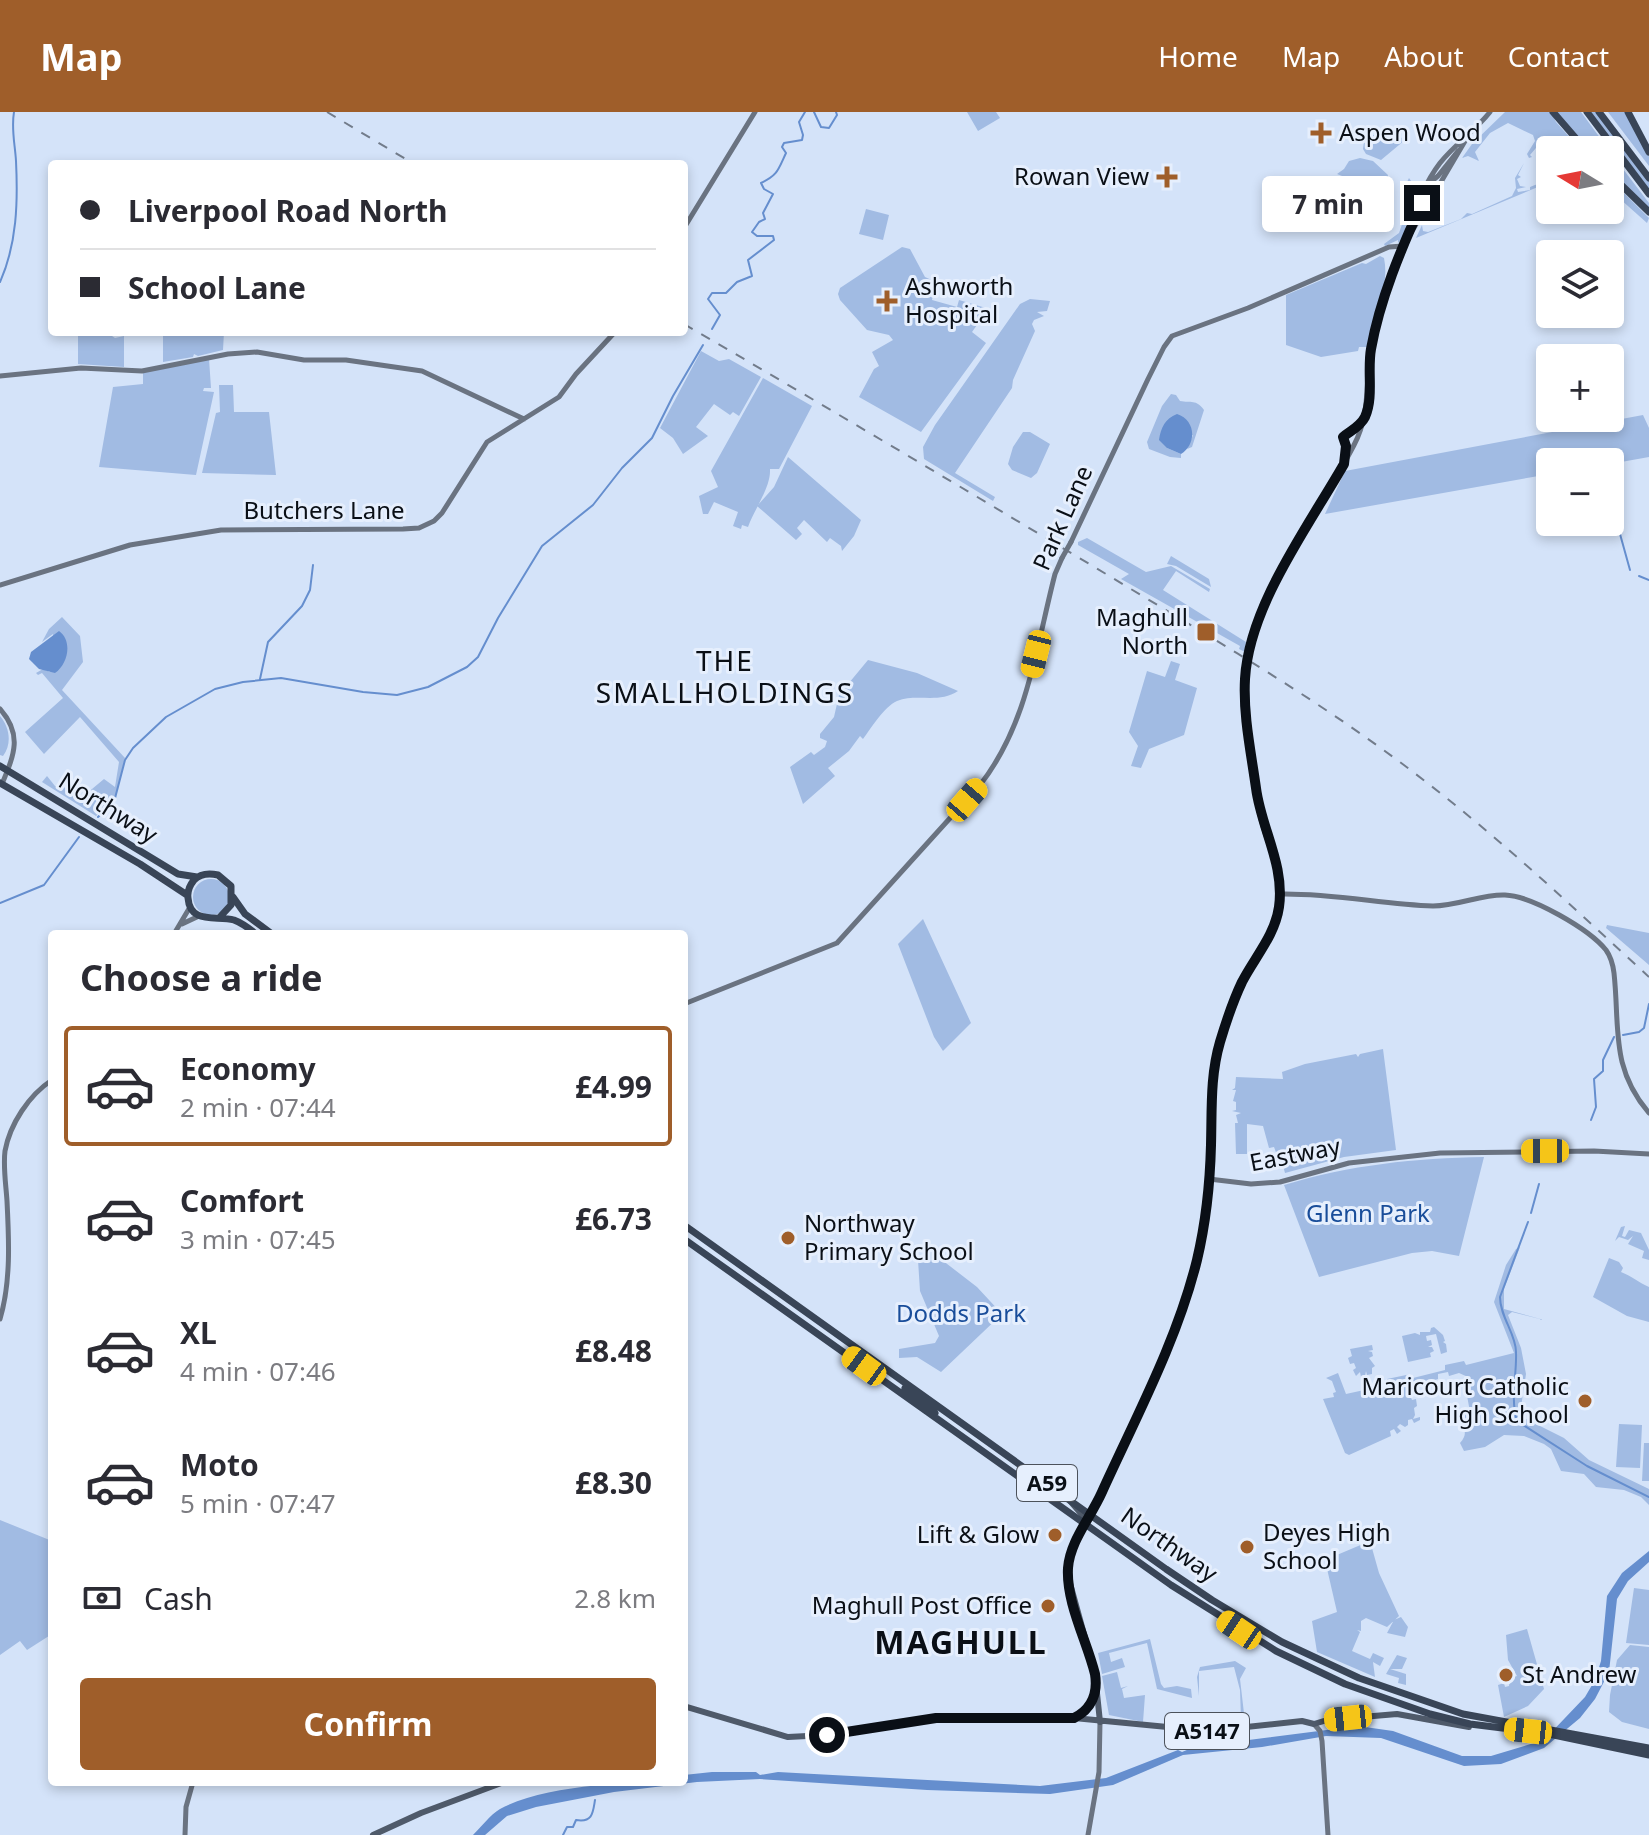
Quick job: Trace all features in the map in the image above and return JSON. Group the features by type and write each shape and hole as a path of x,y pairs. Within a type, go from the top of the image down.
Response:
{"highway":[{"path":"1553,112 1574,136"},
{"path":"1587,112 1649,194"},
{"path":"1599,112 1649,178"},
{"path":"1628,112 1649,152"},
{"path":"1624,188 1649,212"},
{"name":"Northway","path":"4,768 178,874 197,877"},
{"name":"Northway","path":"1,783 187,895"},
{"path":"250,930 236,921 199,916 190,907 187,895 191,883 197,877 210,873 224,877 245,914 267,930"},
{"path":"219,918 227,911 233,897"},
{"name":"Northway","path":"688,1228 1212,1600 1282,1642 1359,1678 1463,1714 1649,1748"},
{"name":"Northway","path":"688,1242 1209,1611 1276,1651 1345,1684 1446,1718 1488,1727 1552,1732"},
{"path":"896,1376 902,1385 928,1404 938,1419"},
{"path":"1426,1702 1431,1710 1446,1718"},
{"name":"Northway","path":"1567,1735 1649,1755"}],"main road":[{"path":"1069,1499 1084,1517 1085,1524"},
{"path":"1091,1515 1071,1551 1068,1576 1097,1687 1100,1722"},
{"path":"1074,1718 1087,1709 1097,1687"},
{"name":"A5147","path":"688,1707 788,1737 857,1731 936,1718 1074,1718 1209,1731 1302,1721 1314,1724 1368,1715 1397,1714 1469,1727 1488,1727"},
{"path":"373,1835 389,1832 421,1813 493,1786"}],"street":[{"path":"688,221 755,112"},
{"path":"1091,1515 1180,1316 1201,1244 1209,1179 1216,1058 1239,988 1275,922 1280,894 1273,851 1260,817 1245,706 1246,670 1251,644 1271,593 1357,439 1368,402 1371,346 1426,185 1460,139 1492,112"},
{"path":"1404,245 1468,135"},
{"path":"1426,185 1463,147"},
{"path":"1408,232 1427,193 1439,184"},
{"name":"Park Lane","path":"688,1002 832,946 843,938 980,785 1005,749 1023,706 1055,574 1148,379 1172,336 1248,308 1382,251 1404,245"},
{"path":"1382,251 1400,256"},
{"name":"Butchers Lane","path":"0,585 121,547 221,530 403,529 428,525 442,513 487,442 559,397 611,336"},
{"path":"0,376 81,368 142,371 228,354 257,352 304,360 346,360 422,371 524,419"},
{"path":"1346,458 1343,437 1363,421"},
{"path":"1351,433 1357,439"},
{"path":"1346,446 1354,446"},
{"path":"0,709 14,732 14,747 1,783"},
{"path":"1280,894 1344,896 1431,906 1458,905 1495,895 1510,895 1583,930 1609,955 1614,973 1622,1066 1630,1087 1649,1113"},
{"path":"177,930 190,907"},
{"path":"181,925 199,916"},
{"path":"0,1319 8,1267 6,1150 13,1128 26,1105 48,1083"},
{"name":"Eastway","path":"1209,1179 1244,1184 1280,1182 1349,1163 1440,1153 1594,1151 1649,1154"},
{"path":"1088,1835 1099,1772 1100,1722"},
{"path":"1314,1724 1320,1731 1322,1741 1328,1835"},
{"path":"185,1835 186,1807 192,1786"}],"green space":[{"path":"967,112 996,112 1000,118 978,131"},
{"path":"1505,112 1551,112 1568,136 1536,136 1536,148 1529,158 1527,154 1535,141 1533,135 1508,123 1490,133 1475,152 1479,161 1468,156 1462,158"},
{"path":"1556,112 1581,112 1599,136 1577,136"},
{"path":"1591,112 1596,112 1614,136 1609,136"},
{"path":"1608,112 1626,112 1649,156 1649,166"},
{"path":"1385,127 1405,140 1381,160 1366,154 1363,149 1364,142"},
{"path":"1624,149 1649,182 1649,190 1624,156"},
{"path":"1360,158 1373,161 1388,175 1385,193 1337,174 1349,161"},
{"path":"1524,163 1518,175 1521,177 1517,179 1520,186 1526,187 1517,189 1518,192 1530,190 1536,185 1536,188 1416,238 1422,225 1423,231 1428,232 1512,196 1516,188 1515,178"},
{"path":"1624,170 1649,203 1649,211 1624,185"},
{"path":"1409,178 1416,188 1413,205 1417,197 1405,232 1398,243 1398,240 1385,246 1399,233 1413,193 1407,182"},
{"path":"1624,193 1649,218 1647,223 1624,202"},
{"path":"866,209 889,215 883,240 859,234"},
{"path":"902,247 910,249 925,277 936,282 932,300 957,307 959,300 986,308 987,311 972,332 986,343 921,432 859,397 874,369 879,366 872,352 893,340 889,335 867,330 838,294 840,288"},
{"path":"1380,256 1384,258 1385,280 1367,347 1321,357 1286,345 1286,295"},
{"path":"1030,299 1050,301 1047,311 1037,312 1044,316 1032,324 1035,331 1012,388 955,473 995,497 993,501 924,459 923,447 935,425 1020,304"},
{"path":"78,336 124,336 124,367 78,364"},
{"path":"163,336 224,336 223,350 163,362"},
{"path":"701,351 719,361 729,359 761,377 739,416 733,412 730,415 714,404 696,427 708,436 683,454 673,438 660,428"},
{"path":"209,359 211,388 204,388 203,391 214,392 196,475 99,467 113,387 143,384 143,372"},
{"path":"763,378 812,406 779,469 770,469 765,490 748,527 742,525 741,529 733,526 738,512 714,502 708,514 703,514 699,496 718,487 711,471"},
{"path":"219,385 233,385 234,412 269,412 276,475 202,473 216,413 220,412"},
{"path":"1171,394 1180,401 1196,403 1204,410 1192,447 1187,449 1193,435 1167,448 1181,454 1181,458 1149,449 1147,442 1162,406"},
{"path":"1643,415 1649,428 1649,457 1624,461 1624,448 1536,448 1536,476 1325,514 1345,471 1553,432 1624,432 1624,419"},
{"path":"1023,432 1030,432 1050,444 1037,473 1031,478 1012,470 1008,464 1013,447"},
{"path":"788,457 861,520 842,551 841,546 830,538 827,542 804,520 797,528 802,534 796,540 757,506 774,487"},
{"path":"1087,538 1146,572 1171,566 1210,589 1209,592 1176,571 1163,590 1246,642 1245,652 1239,649 1240,646 1121,579 1129,574 1078,545"},
{"path":"1171,556 1209,579 1211,587 1167,564"},
{"path":"62,617 80,636 83,662 62,690 125,758 114,801 96,816 42,782 47,776 55,786 64,787 80,799 104,779 115,787 119,762 80,717 44,754 25,732 63,698 42,673 36,673 43,669 50,672 53,634 42,642 49,629"},
{"path":"868,660 917,673 958,691 943,697 905,699 892,704 863,739 860,736 849,751 828,768 835,776 803,804 790,767 811,752 814,755 825,747 827,741 820,738 820,734 834,717 839,695"},
{"path":"1171,661 1180,664 1175,680 1197,688 1184,735 1149,749 1141,768 1131,766 1138,746 1129,732 1147,671 1165,677"},
{"path":"0,716 9,736 3,756 0,755"},
{"path":"211,879 224,884 229,897 224,910 211,915 198,910 193,897 198,884"},
{"path":"923,919 971,1023 943,1051 934,1037 898,944"},
{"path":"1607,925 1649,933 1649,965 1606,928"},
{"path":"1383,1049 1396,1150 1344,1157 1285,1173 1280,1155 1274,1147 1269,1148 1263,1126 1247,1124 1247,1154 1236,1154 1235,1123 1238,1123 1236,1115 1241,1113 1232,1111 1236,1110 1236,1102 1233,1101 1236,1090 1232,1090 1236,1077 1283,1079 1282,1072 1305,1064 1356,1054 1358,1057"},
{"name":"Glenn Park","path":"1484,1157 1459,1256 1432,1251 1412,1253 1319,1277 1284,1185 1333,1172 1383,1164"},
{"path":"1625,1226 1622,1236 1625,1237 1629,1230 1641,1233 1649,1250 1649,1260 1642,1258 1644,1251 1628,1244 1633,1236 1628,1240 1619,1237 1615,1241 1621,1227"},
{"path":"1520,1247 1504,1289 1504,1309 1544,1320 1512,1312 1508,1315 1521,1348 1526,1374 1522,1417 1564,1438 1589,1460 1649,1489 1649,1505 1641,1497 1624,1490 1596,1487 1584,1474 1561,1471 1551,1449 1524,1436 1504,1435 1485,1447 1464,1451 1460,1443 1465,1432 1459,1415 1470,1412 1466,1390 1470,1387 1468,1377 1459,1373 1449,1376 1448,1372 1438,1374 1438,1379 1410,1388 1415,1392 1410,1395 1412,1400 1416,1399 1417,1406 1413,1419 1420,1417 1420,1420 1414,1423 1412,1419 1408,1420 1405,1427 1400,1424 1397,1427 1401,1431 1397,1434 1394,1429 1390,1431 1391,1436 1349,1455 1345,1453 1323,1399 1334,1397 1333,1393 1336,1392 1332,1381 1326,1378 1338,1373 1346,1394 1387,1385 1387,1379 1411,1374 1413,1378 1445,1370 1445,1365 1464,1361 1466,1365 1514,1353 1494,1302 1506,1265"},
{"name":"Dodds Park","path":"929,1250 977,1287 1002,1314 941,1372 917,1357 899,1358 899,1349 935,1343 939,1336 920,1291 918,1260"},
{"path":"1609,1258 1619,1262 1623,1268 1621,1272 1649,1287 1649,1322 1627,1316 1593,1297"},
{"path":"1434,1327 1443,1335 1447,1352 1441,1354 1436,1334 1426,1336 1432,1345 1428,1347 1434,1351 1430,1353 1431,1357 1408,1362 1402,1336 1420,1335 1420,1332 1430,1332"},
{"path":"1372,1345 1373,1350 1368,1351 1372,1352 1373,1356 1369,1358 1375,1366 1372,1374 1367,1375 1366,1371 1365,1376 1361,1377 1360,1372 1356,1376 1354,1363 1350,1364 1348,1358 1352,1356 1350,1349"},
{"path":"1619,1424 1642,1425 1640,1468 1616,1467"},
{"path":"1644,1443 1649,1443 1649,1481 1642,1481"},
{"path":"0,1520 48,1539 48,1637 27,1650 20,1641 0,1655"},
{"path":"1370,1541 1379,1573 1399,1616 1387,1627 1366,1618 1361,1621 1361,1631 1357,1630 1360,1632 1352,1651 1370,1659 1373,1653 1384,1658 1380,1666 1373,1662 1375,1677 1317,1652 1312,1621 1337,1612 1325,1560"},
{"path":"1634,1588 1649,1590 1649,1645 1626,1643"},
{"path":"1401,1617 1408,1627 1405,1637 1387,1633 1394,1620"},
{"path":"1527,1629 1544,1689 1528,1706 1504,1717 1498,1685 1504,1683 1505,1687 1509,1686 1510,1678 1517,1676 1508,1660 1506,1635"},
{"path":"1150,1639 1161,1684 1164,1688 1177,1686 1191,1689 1192,1698 1157,1689 1147,1643 1109,1653 1111,1662 1122,1658 1125,1667 1102,1674 1098,1653"},
{"path":"1630,1645 1649,1647 1649,1729 1622,1722 1609,1712 1617,1660"},
{"path":"1397,1655 1407,1658 1402,1669 1390,1669 1406,1674 1406,1685 1398,1683 1399,1678 1386,1674"},
{"path":"1235,1661 1246,1668 1240,1679 1245,1722 1241,1719 1240,1690 1234,1667 1199,1671 1199,1696 1197,1677 1200,1667"},
{"path":"1117,1672 1121,1688 1128,1686 1122,1689 1124,1698 1145,1695 1143,1722 1109,1715 1102,1676"}],"shaded area":[{"path":"1177,414 1188,421 1192,432 1190,444 1181,454 1167,448 1159,440 1164,424"},
{"path":"59,631 67,646 63,664 55,673 39,669 29,659 31,652"},
{"path":"1649,1551 1649,1562 1628,1581 1617,1599 1609,1672 1595,1699 1580,1718 1544,1748 1501,1764 1464,1766 1381,1738 1326,1736 1262,1747 1183,1755 1113,1785 1050,1794 760,1779 688,1783 688,1775 756,1772 760,1775 778,1772 1040,1786 1106,1778 1178,1750 1182,1752 1194,1747 1358,1726 1393,1731 1462,1756 1491,1756 1544,1740 1585,1697 1601,1661 1607,1596 1622,1573"},
{"path":"664,1786 536,1807 507,1816 485,1835 473,1835 500,1809 565,1789"}],"waterway":[{"path":"0,282 10,253 15,223 17,176 14,112"},
{"path":"712,329 720,315 708,299 712,293 726,293 737,282 752,276 748,260 774,240 773,236 757,236 752,232 765,219 763,213 773,194 761,183 779,168 786,153 782,147 784,143 802,140 799,122 805,112"},
{"path":"814,112 821,127 829,128 836,112"},
{"path":"98,817 114,802 125,760 133,748 166,717 215,689 281,678 397,695 428,687 467,667 478,657 542,546 593,505 622,468 652,438 703,345"},
{"path":"1621,536 1630,570"},
{"path":"260,679 268,642 302,606 310,590 313,565"},
{"path":"1639,576 1649,580"},
{"path":"0,903 44,885 79,837"},
{"path":"1623,1035 1644,1028 1649,1004"},
{"path":"1591,1120 1596,1107 1594,1079 1603,1071 1603,1060 1614,1037"},
{"path":"1531,1213 1539,1184"},
{"path":"1528,1222 1500,1297 1502,1312 1515,1345 1514,1404 1517,1421 1587,1466 1649,1497"},
{"path":"563,1835 576,1820 589,1818 595,1800"}],"railway":[{"path":"327,112 407,160"},
{"path":"688,326 1188,623 1349,725 1483,828 1649,977"}],"place":[{"name":"Aspen Wood","path":"1321,133"},
{"name":"Rowan View","path":"1167,177"},
{"name":"Ashworth Hospital","path":"887,301"},
{"name":"Maghull North","path":"1206,632"},
{"name":"Northway Primary School","path":"788,1238"},
{"name":"Maricourt Catholic High School","path":"1585,1401"},
{"name":"Lift & Glow","path":"1055,1535"},
{"name":"Deyes High School","path":"1247,1547"},
{"name":"Maghull Post Office","path":"1048,1606"},
{"name":"St Andrew","path":"1506,1675"}],"district":[{"name":"THE SMALLHOLDINGS","path":"725,677"},
{"name":"MAGHULL","path":"961,1643"}],"route":[{"path":"827,1735 936,1718 1074,1718 1086,1711 1094,1697 1097,1687 1095,1674 1069,1585 1071,1551 1100,1497 1161,1362 1189,1289 1205,1223 1216,1058 1239,988 1269,937 1279,909 1276,862 1260,817 1245,706 1249,651 1263,610 1322,498 1344,464 1346,446 1343,437 1363,421 1367,412 1370,355 1375,332 1408,232 1422,203"}]}
